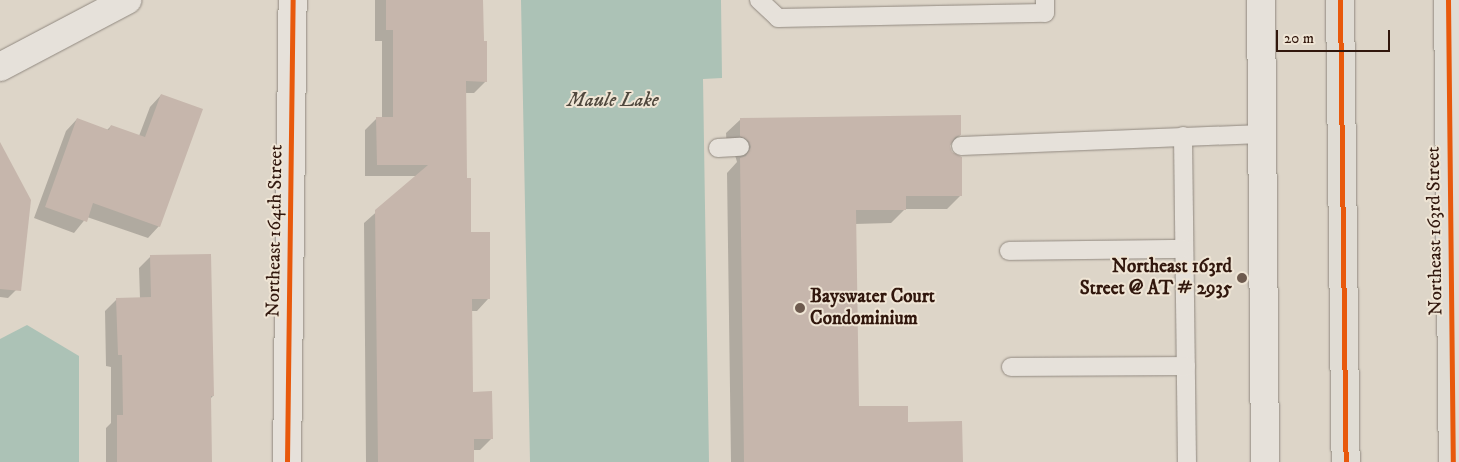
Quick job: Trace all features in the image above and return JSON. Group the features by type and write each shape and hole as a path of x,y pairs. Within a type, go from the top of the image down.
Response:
{"main road":[{"path":"1340,0 1346,462"},
{"name":"Northeast 163rd Street","path":"1448,0 1454,462"}],"street":[{"path":"0,67 126,0"},
{"name":"Northeast 164th Street","path":"287,462 293,0"},
{"path":"1261,0 1265,462"}],"lane":[{"path":"759,0 778,18 1045,13 1046,0"},
{"path":"962,146 1262,134"},
{"path":"1183,136 1187,462"},
{"path":"718,148 740,146"},
{"path":"1009,251 1184,249"},
{"path":"1011,367 1186,366"}],"water":[{"name":"Maule Lake","path":"521,0 721,0 722,78 703,79 709,462 530,462"},
{"path":"27,325 79,356 79,462 0,462 0,339"}],"building":[{"path":"386,0 483,0 484,41 487,41 487,82 466,81 467,178 471,178 471,232 490,232 490,299 472,299 473,392 492,391 493,439 474,439 474,462 378,462 375,210 428,165 377,165 376,117 393,117 393,30 386,30"},
{"path":"161,94 203,109 160,227 93,203 87,222 45,207 77,118 109,130 111,125 145,137"},
{"name":"Bayswater Court Condominium","path":"961,115 961,135 955,137 950,146 952,152 962,157 962,196 906,196 906,210 856,210 859,406 908,406 908,422 962,421 963,462 744,462 740,158 746,156 751,147 749,141 740,136 740,118"},
{"path":"0,142 31,200 21,291 0,289"},
{"path":"211,254 214,396 211,396 212,462 117,462 117,415 123,415 122,355 118,355 116,298 151,297 150,255"}],"cycle path":[{"path":"287,462 293,0"},
{"path":"1340,0 1346,462"},
{"path":"1448,0 1453,462"}],"place":[{"name":"Northeast 163rd Street @ AT # 2935","path":"1242,278"},
{"name":"Bayswater Court Condominium","path":"800,308"}]}
